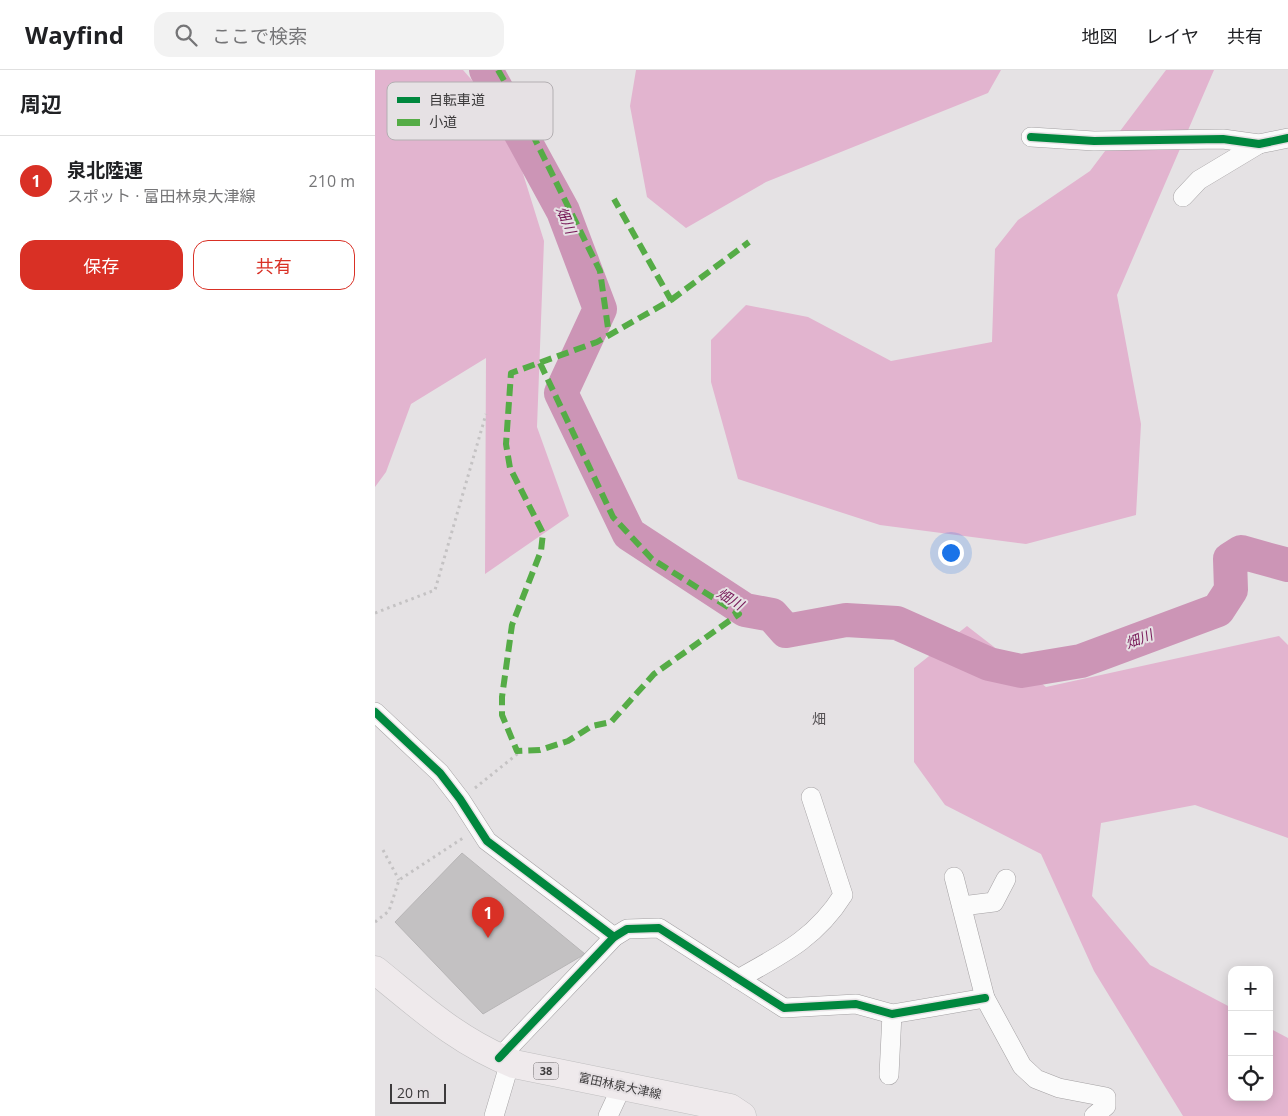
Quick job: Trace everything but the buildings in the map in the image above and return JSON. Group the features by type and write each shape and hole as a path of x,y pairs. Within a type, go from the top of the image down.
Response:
{"main road":[{"name":"富田林泉大津線","path":"375,970 453,1034 505,1060 730,1108 742,1116"}],"street":[{"path":"1031,137 1094,140 1223,139 1259,144"},
{"path":"1183,198 1199,180 1259,144 1288,138"},
{"path":"375,712 419,751 440,773 460,799 487,842 614,937"},
{"path":"738,978 792,949 829,917 843,895 811,797"},
{"path":"954,877 985,998 1022,1066 1036,1079 1059,1088 1106,1097 1106,1106 1094,1116"},
{"path":"961,906 994,902 1006,879"},
{"path":"494,1116 505,1060 614,937 627,928 659,928 784,1008 856,1004 892,1014 985,998"},
{"path":"889,1075 892,1014"},
{"path":"608,1116 622,1086"}],"path":[{"path":"375,613 435,590 486,414"},
{"path":"460,799 521,751"},
{"path":"375,922 389,911 399,880 478,827"},
{"path":"383,850 399,880"}],"shaded area":[{"path":"375,70 463,70 474,82 387,82 387,140 513,140 544,241 537,427 569,516 485,574 486,358 411,404 386,472 375,487"},
{"path":"636,70 1001,70 988,93 766,182 686,228 647,197 630,106"},
{"path":"1166,70 1214,70 1117,295 1141,424 1136,515 1026,544 880,525 738,479 711,382 711,340 746,305 808,317 891,361 992,342 995,249 1018,220 1090,171"},
{"path":"967,626 1046,687 1279,636 1288,645 1288,838 1195,805 1101,823 1092,896 1150,965 1228,1006 1228,1101 1273,1101 1273,1030 1288,1038 1288,1116 1183,1116 1094,971 1041,854 945,805 914,762 914,668"}],"waterway":[{"name":"畑川","path":"486,70 493,82"},
{"name":"畑川","path":"524,140 563,211 600,309 561,393 629,534 745,610 772,615 786,631 846,620 897,623 989,664 1021,671 1081,661 1218,610 1231,590 1230,559 1241,552 1288,565"}],"marked path":[{"path":"498,70 505,82"},
{"path":"535,140 600,271 609,335"},
{"path":"540,363 613,517 652,559 739,614 654,674 611,722 592,726 568,741 540,750 517,751 502,715 502,697 512,625 541,551 543,533 510,468 506,444 511,373 597,342 671,300 614,199"},
{"path":"671,300 749,242"}],"cycle path":[{"path":"1031,137 1094,141 1223,139 1259,144 1288,138"},
{"path":"375,712 440,773 460,799 487,841 614,937"},
{"path":"499,1058 614,937 627,929 659,928 784,1008 856,1004 892,1014 985,998"}],"place":[{"name":"泉北陸運","path":"488,938"}],"district":[{"name":"畑","path":"819,719"}]}
